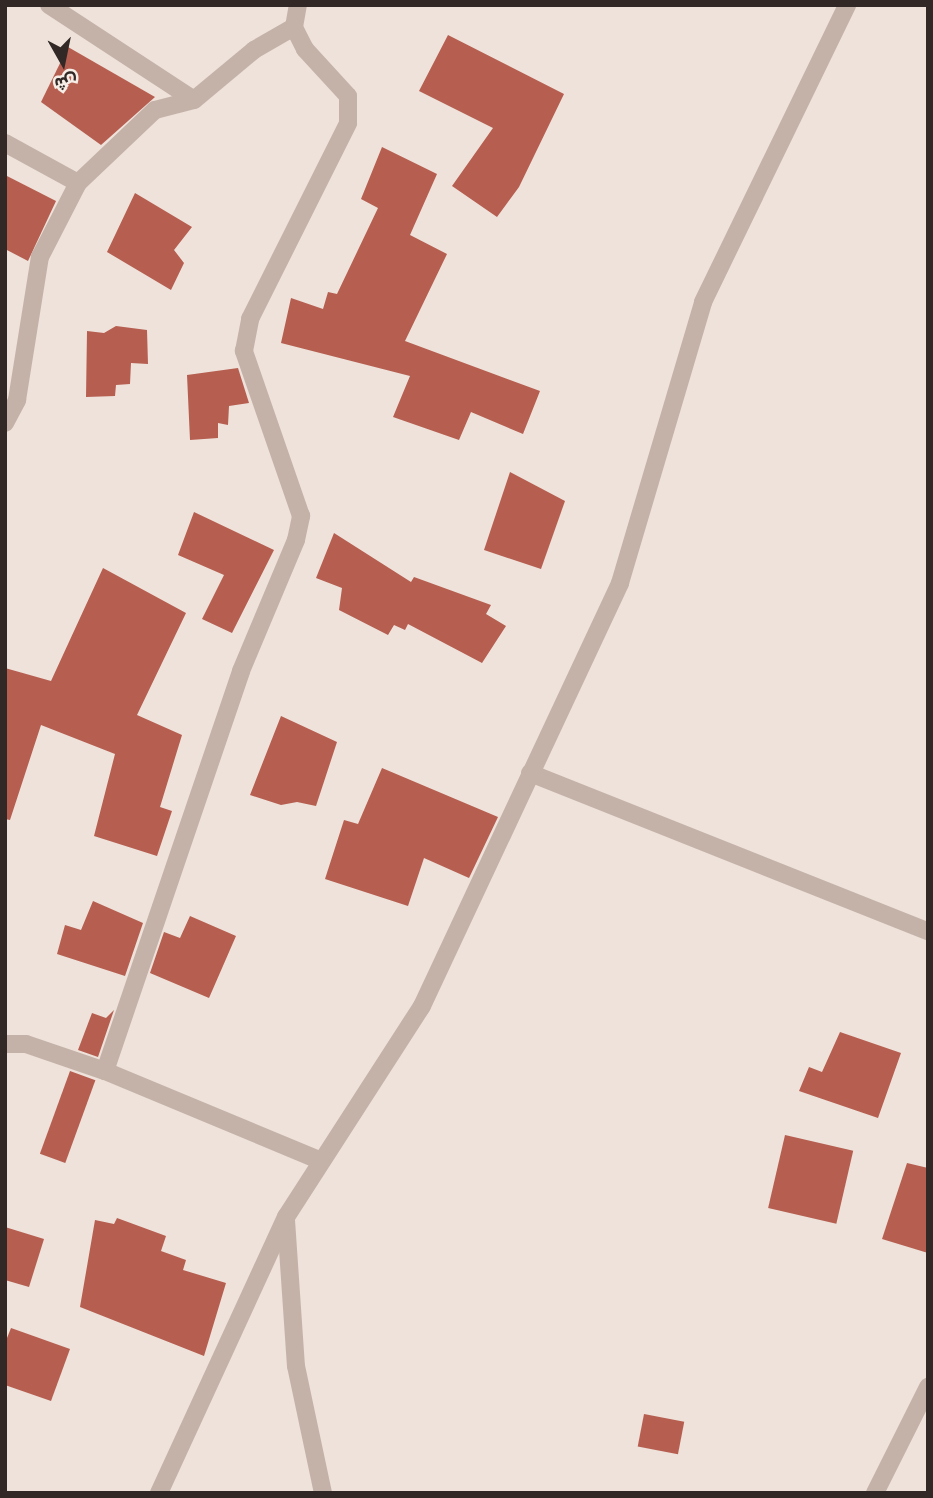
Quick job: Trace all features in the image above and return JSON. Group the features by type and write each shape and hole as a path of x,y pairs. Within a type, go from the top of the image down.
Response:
{"street":[{"path":"49,5 194,100"},
{"path":"105,1071 241,671 296,540 302,516 244,351 250,319 348,123 348,96 305,49 293,27 298,5"},
{"path":"159,1493 286,1217 422,1006 620,583 703,302 847,5"},
{"path":"5,423 40,257 78,183 155,110 194,100 254,50 293,27"},
{"path":"5,143 78,183"},
{"path":"530,774 928,931"},
{"path":"5,1044 26,1044 105,1071 321,1161"},
{"path":"286,1217 296,1366 323,1493"},
{"path":"875,1493 928,1387"}],"building":[{"path":"448,35 564,94 519,187 497,217 452,186 493,128 419,91"},
{"path":"68,47 155,97 101,145 41,102"},
{"path":"382,147 437,174 410,235 447,254 405,341 540,391 523,434 471,412 459,440 393,417 410,376 281,343 291,298 323,309 328,292 337,294 378,208 361,199"},
{"path":"5,175 56,201 28,261 5,249"},
{"path":"135,193 192,227 174,250 184,263 171,290 107,252"},
{"path":"116,326 147,330 148,364 131,363 130,384 116,385 115,396 86,397 87,331 104,333"},
{"path":"238,368 249,403 229,406 228,425 218,423 218,438 190,440 187,375"},
{"path":"510,472 565,501 541,569 484,550"},
{"path":"194,512 274,550 232,633 202,619 224,575 178,555"},
{"path":"334,533 411,582 414,577 491,605 486,614 506,626 482,663 408,624 405,630 394,625 388,635 339,610 342,588 316,578"},
{"path":"103,568 186,613 137,715 182,735 160,807 172,811 157,856 94,836 115,754 41,725 10,820 5,819 5,668 51,681"},
{"path":"281,716 337,742 316,806 297,802 281,805 250,795"},
{"path":"382,768 498,817 469,878 424,858 408,906 325,879 344,820 358,824"},
{"path":"93,901 143,923 125,976 57,954 65,925 81,930"},
{"path":"190,916 236,936 209,998 150,973 164,932 180,938"},
{"path":"114,1010 98,1057 78,1050 92,1013 106,1018"},
{"path":"840,1032 901,1053 878,1118 799,1091 809,1067 822,1072"},
{"path":"70,1071 95,1080 65,1163 40,1154"},
{"path":"785,1135 853,1151 836,1224 768,1208"},
{"path":"907,1163 928,1168 928,1253 882,1239"},
{"path":"117,1218 166,1236 161,1251 186,1260 183,1270 226,1283 204,1356 80,1307 95,1220 114,1224"},
{"path":"5,1227 44,1239 29,1287 5,1280"},
{"path":"11,1328 70,1349 51,1401 5,1385 5,1343"},
{"path":"644,1414 684,1422 678,1454 638,1446"}]}
